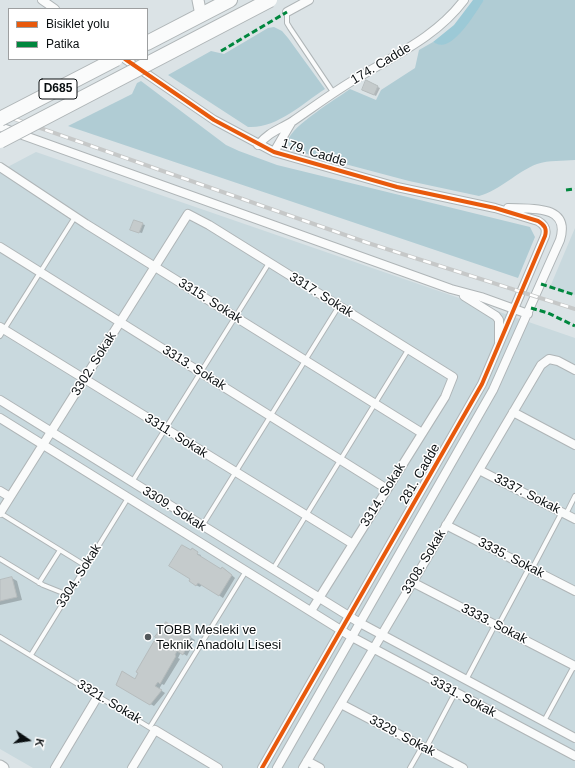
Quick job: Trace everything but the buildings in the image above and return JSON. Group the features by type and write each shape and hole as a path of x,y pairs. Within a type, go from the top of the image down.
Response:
{"highway":[{"path":"148,42 230,0"},
{"name":"D685","path":"0,141 270,0"},
{"name":"D685","path":"0,119 114,60"}],"street":[{"path":"42,0 54,8"},
{"path":"198,0 201,16"},
{"path":"287,12 309,0"},
{"name":"174. Cadde","path":"258,145 269,133 291,122 333,92 424,39 448,20 464,0"},
{"name":"179. Cadde","path":"127,60 214,120 258,145 274,152 397,187 495,208"},
{"path":"274,152 291,122"},
{"path":"0,127 451,289 481,297 528,314"},
{"name":"3315. Sokak","path":"0,167 75,217 422,432"},
{"name":"281. Cadde","path":"262,768 470,406 499,346 545,236 546,230 544,225 538,221 495,208"},
{"name":"281. Cadde","path":"276,768 493,390 560,240 562,232 561,223 555,214 546,210 495,208"},
{"name":"3317. Sokak","path":"188,214 202,221 453,377"},
{"name":"3302. Sokak","path":"0,513 188,214"},
{"name":"3313. Sokak","path":"0,247 387,489"},
{"path":"451,289 496,316 499,320 499,346"},
{"name":"3311. Sokak","path":"1,331 84,379 353,544"},
{"name":"3308. Sokak","path":"305,764 541,365 549,359 558,361 575,370"},
{"name":"3314. Sokak","path":"311,611 445,396 453,377"},
{"name":"3309. Sokak","path":"0,400 360,623"},
{"path":"513,412 575,445"},
{"name":"3309. Sokak","path":"0,418 352,636"},
{"name":"3337. Sokak","path":"479,470 575,518"},
{"path":"0,491 10,497"},
{"name":"3335. Sokak","path":"446,525 575,591"},
{"name":"3333. Sokak","path":"412,582 575,666"},
{"name":"3331. Sokak","path":"360,623 575,738"},
{"name":"3331. Sokak","path":"352,636 373,649 575,756"},
{"path":"55,768 98,696"},
{"name":"3329. Sokak","path":"341,704 463,768"},
{"path":"132,768 152,729"},
{"name":"3321. Sokak","path":"152,729 218,768"},
{"path":"305,764 320,768"}],"lane":[{"path":"287,12 290,28 333,92"},
{"path":"1,331 75,217"},
{"path":"132,482 270,263"},
{"path":"202,526 339,306"},
{"path":"273,569 409,349"},
{"path":"465,680 575,496"},
{"name":"3304. Sokak","path":"31,655 128,498"},
{"path":"0,513 86,566"},
{"path":"39,583 60,550"},
{"path":"0,559 39,583 68,595"},
{"path":"152,729 246,571"},
{"name":"3321. Sokak","path":"0,637 152,729"},
{"path":"543,722 575,666"},
{"path":"410,768 424,747 455,693"}],"shaded area":[{"path":"473,0 484,0 460,33 448,43 442,45 433,42 454,25"},
{"path":"484,0 575,0 575,160 551,161 529,167 494,190 479,196 409,181 296,151 289,146 288,140 298,127 350,89 376,100 381,90 415,68 419,50 433,42 442,45"},
{"path":"274,27 282,31 288,38 325,89 279,120 258,127 248,127 168,75 211,51 224,54 268,28"},
{"path":"141,81 226,145 239,151 277,165 530,227 535,237 518,278 68,126 132,94 137,83"},
{"path":"36,152 575,338 575,768 33,768 0,749 0,171"},
{"path":"575,228 575,295 550,287"}],"railway":[{"path":"0,114 368,243 575,309"}],"marked path":[{"path":"221,51 287,12"},
{"path":"566,190 575,189"},
{"path":"541,284 575,295"},
{"path":"531,308 548,313 575,326"}],"cycle path":[{"path":"126,60 214,120 274,152 397,187 495,208 538,221 546,229 545,236 482,384 262,768"}],"place":[{"name":"TOBB Mesleki ve Teknik Anadolu Lisesi","path":"148,637"}]}
